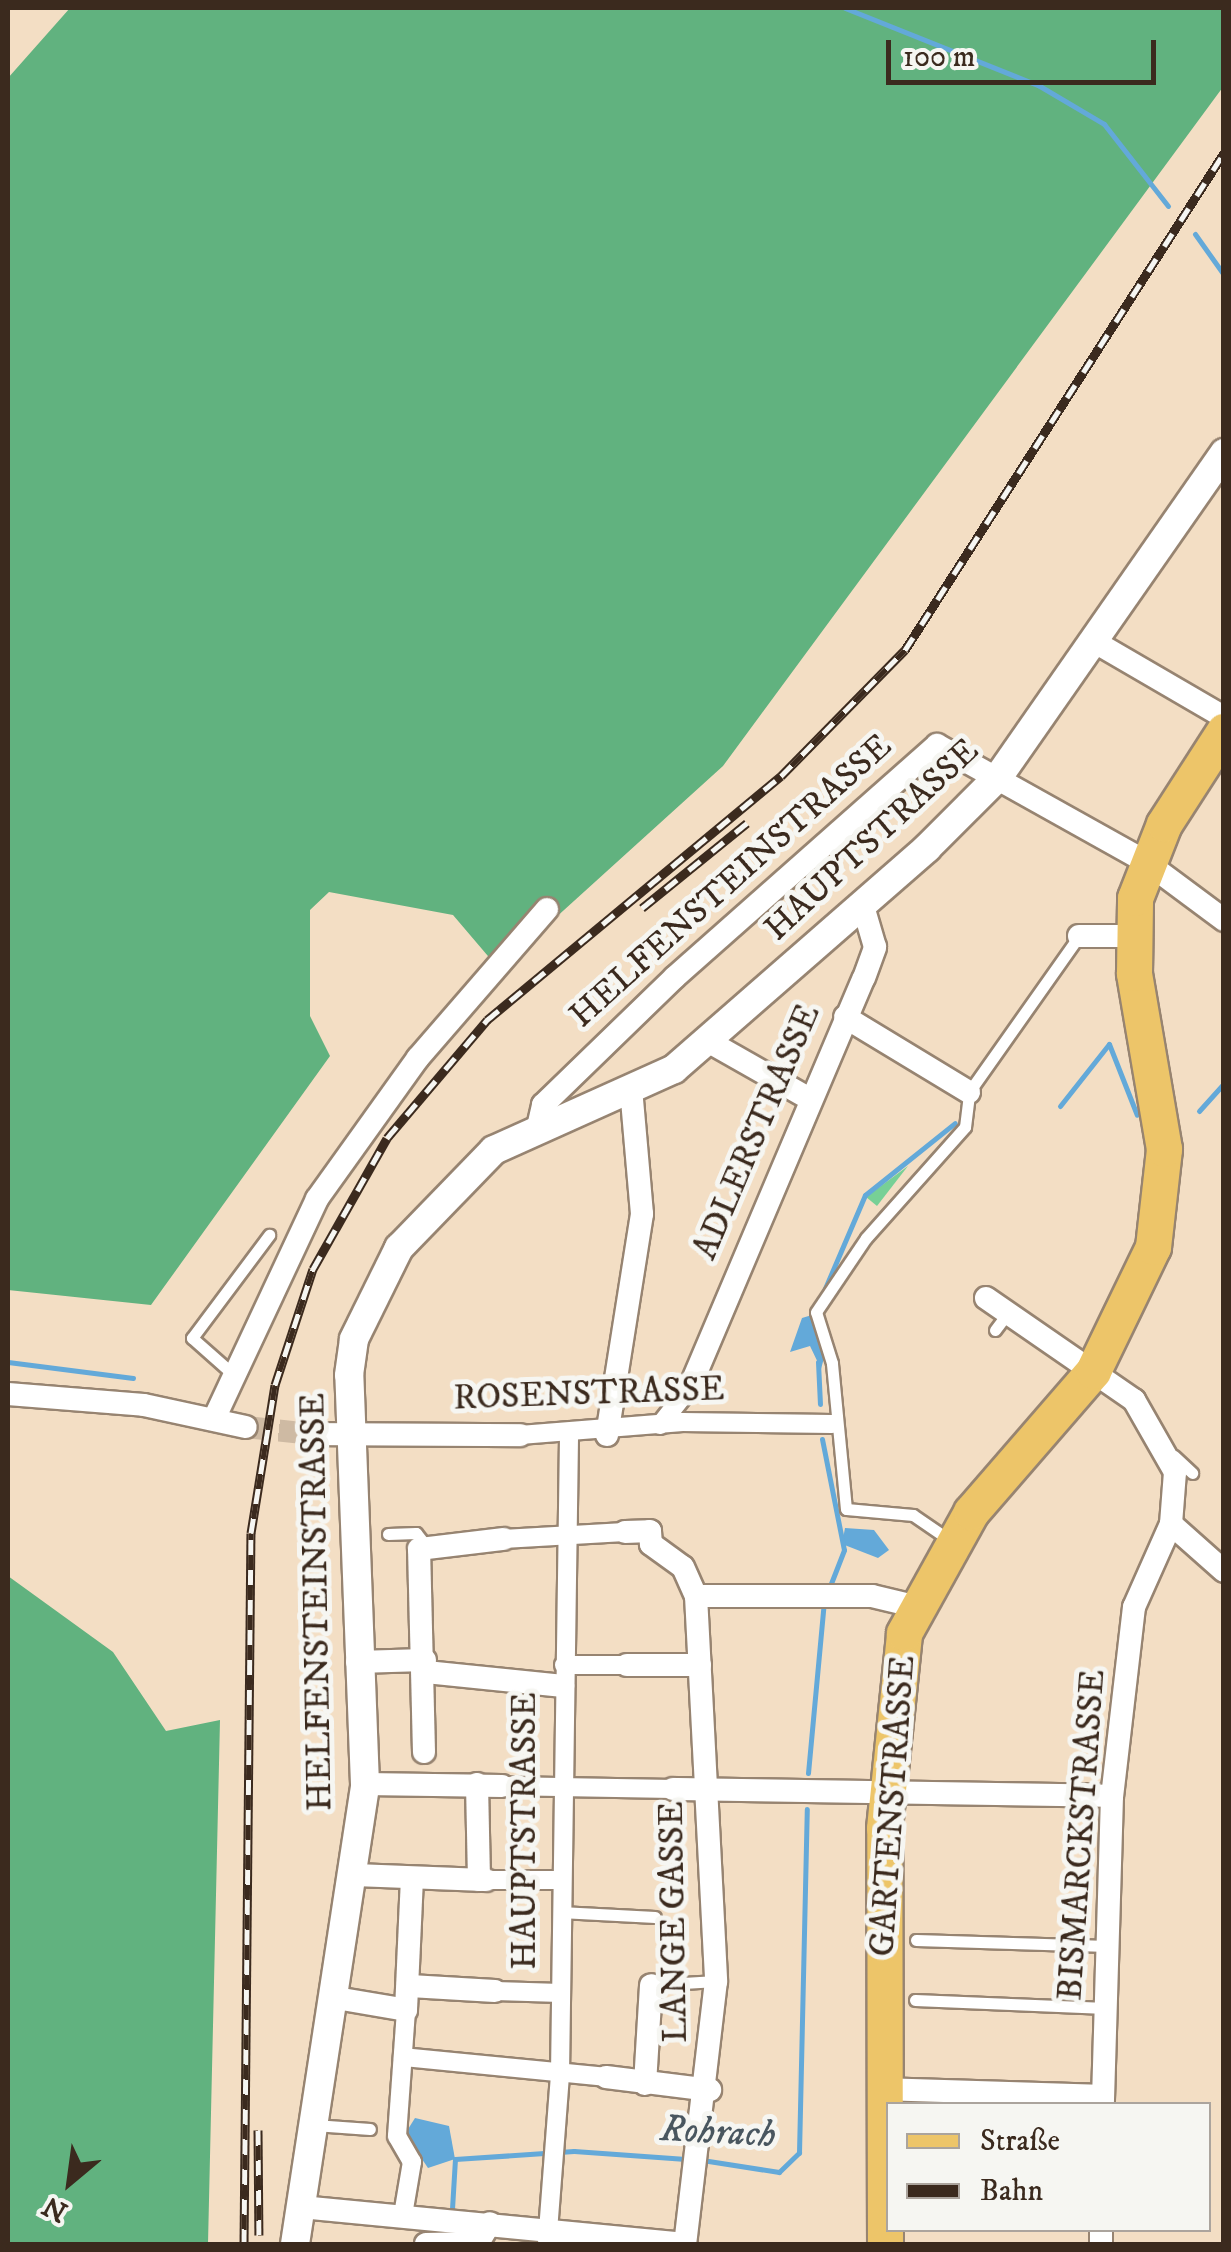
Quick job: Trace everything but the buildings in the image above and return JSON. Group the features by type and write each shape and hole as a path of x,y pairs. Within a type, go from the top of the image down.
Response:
{"main road":[{"path":"1146,862 1224,731"},
{"name":"GARTENSTRASSE","path":"886,2223 882,2089 887,1790 898,1668 914,1606 950,1541 1094,1371 1134,1299 1164,1184 1132,936 1146,862"}],"street":[{"name":"HAUPTSTRASSE","path":"631,1089 706,1040 863,906 999,776 1224,453"},
{"path":"1095,642 1224,717"},
{"name":"HELFENSTEINSTRASSE","path":"538,1127 544,1105 675,977 937,745 999,776"},
{"path":"999,776 1146,862 1224,920"},
{"name":"ADLERSTRASSE","path":"690,1387 808,1098 875,947 863,906"},
{"path":"214,1419 317,1199 359,1135 547,909"},
{"path":"1079,936 1132,936"},
{"path":"845,1017 969,1092"},
{"path":"706,1040 808,1098"},
{"path":"607,1435 642,1214 631,1089"},
{"name":"HELFENSTEINSTRASSE","path":"294,2244 336,1998 365,1784 348,1436 354,1339 399,1248 466,1172 538,1127 631,1089"},
{"path":"986,1298 1002,1322 1094,1371 1134,1400 1171,1454"},
{"path":"660,1425 690,1387 704,1422"},
{"path":"8,1394 214,1419 246,1427"},
{"name":"ROSENSTRASSE","path":"311,1434 607,1435 704,1422 832,1424"},
{"name":"HAUPTSTRASSE","path":"548,2237 560,2074 558,1788 569,1434"},
{"name":"BISMARCKSTRASSE","path":"1103,2100 1112,1796 1134,1607 1170,1524 1171,1454"},
{"path":"1170,1524 1224,1571"},
{"path":"424,1752 424,1542 650,1530 651,1544 683,1567 696,1596 824,1596 914,1606"},
{"name":"LANGE GASSE","path":"685,2244 710,2090 716,1981 696,1596"},
{"path":"357,1662 564,1676 628,1665 700,1666"},
{"path":"365,1784 1112,1796"},
{"path":"477,1784 482,1880"},
{"path":"353,1875 560,1880"},
{"path":"404,2215 412,2162 398,2136 410,1986 412,1879"},
{"path":"644,2084 651,1985"},
{"path":"410,1986 562,1994"},
{"path":"336,1998 406,2010"},
{"path":"403,2057 710,2090"},
{"path":"882,2089 1103,2100"},
{"path":"301,2207 490,2223 548,2237 685,2244"},
{"path":"426,2244 478,2243 490,2223"}],"lane":[{"path":"950,1541 913,1515 846,1509 832,1424 832,1363 816,1312 884,1217 965,1127 969,1092 1079,936"},
{"path":"234,1375 192,1338 270,1235"},
{"path":"1171,1454 1192,1473"},
{"path":"388,1534 416,1533 424,1542"},
{"path":"560,1912 655,1917"},
{"path":"916,1940 1108,1946"},
{"path":"651,1985 716,1981"},
{"path":"914,2000 1106,2008"},
{"path":"314,2125 370,2129"}],"green space":[{"path":"70,8 1223,8 1223,87 723,766 499,969 453,915 329,892 310,910 310,1016 330,1056 151,1305 8,1290 8,78"},
{"path":"908,1166 877,1206 866,1197"},
{"path":"8,1576 113,1652 166,1731 220,1720 208,2244 8,2244"}],"water":[{"path":"812,1315 827,1347 821,1369 810,1346 790,1352 802,1318"},
{"path":"845,1528 874,1530 889,1550 878,1558 842,1544"},
{"path":"415,2118 449,2126 455,2159 428,2168 405,2134"}],"waterway":[{"path":"845,8 1038,85 1104,124 1168,206"},
{"path":"1195,234 1224,275"},
{"name":"Rohrach","path":"1060,1106 1109,1044 1137,1115"},
{"name":"Rohrach","path":"1199,1111 1224,1083"},
{"name":"Rohrach","path":"811,1321 865,1195 955,1123"},
{"path":"8,1362 133,1378"},
{"name":"Rohrach","path":"818,1362 820,1404"},
{"name":"Rohrach","path":"822,1439 844,1550 828,1591"},
{"name":"Rohrach","path":"808,1773 824,1601"},
{"name":"Rohrach","path":"702,2160 779,2172 799,2153 807,1809"},
{"name":"Rohrach","path":"452,2209 455,2159 574,2151 686,2159"}],"tunnel":[{"path":"246,1427 311,1434"}],"railway":[{"path":"244,2244 251,1533 275,1385 313,1269 387,1138 487,1020 781,776 905,650 1224,153"},
{"path":"642,908 747,823"},
{"path":"258,2130 259,2235"}]}
